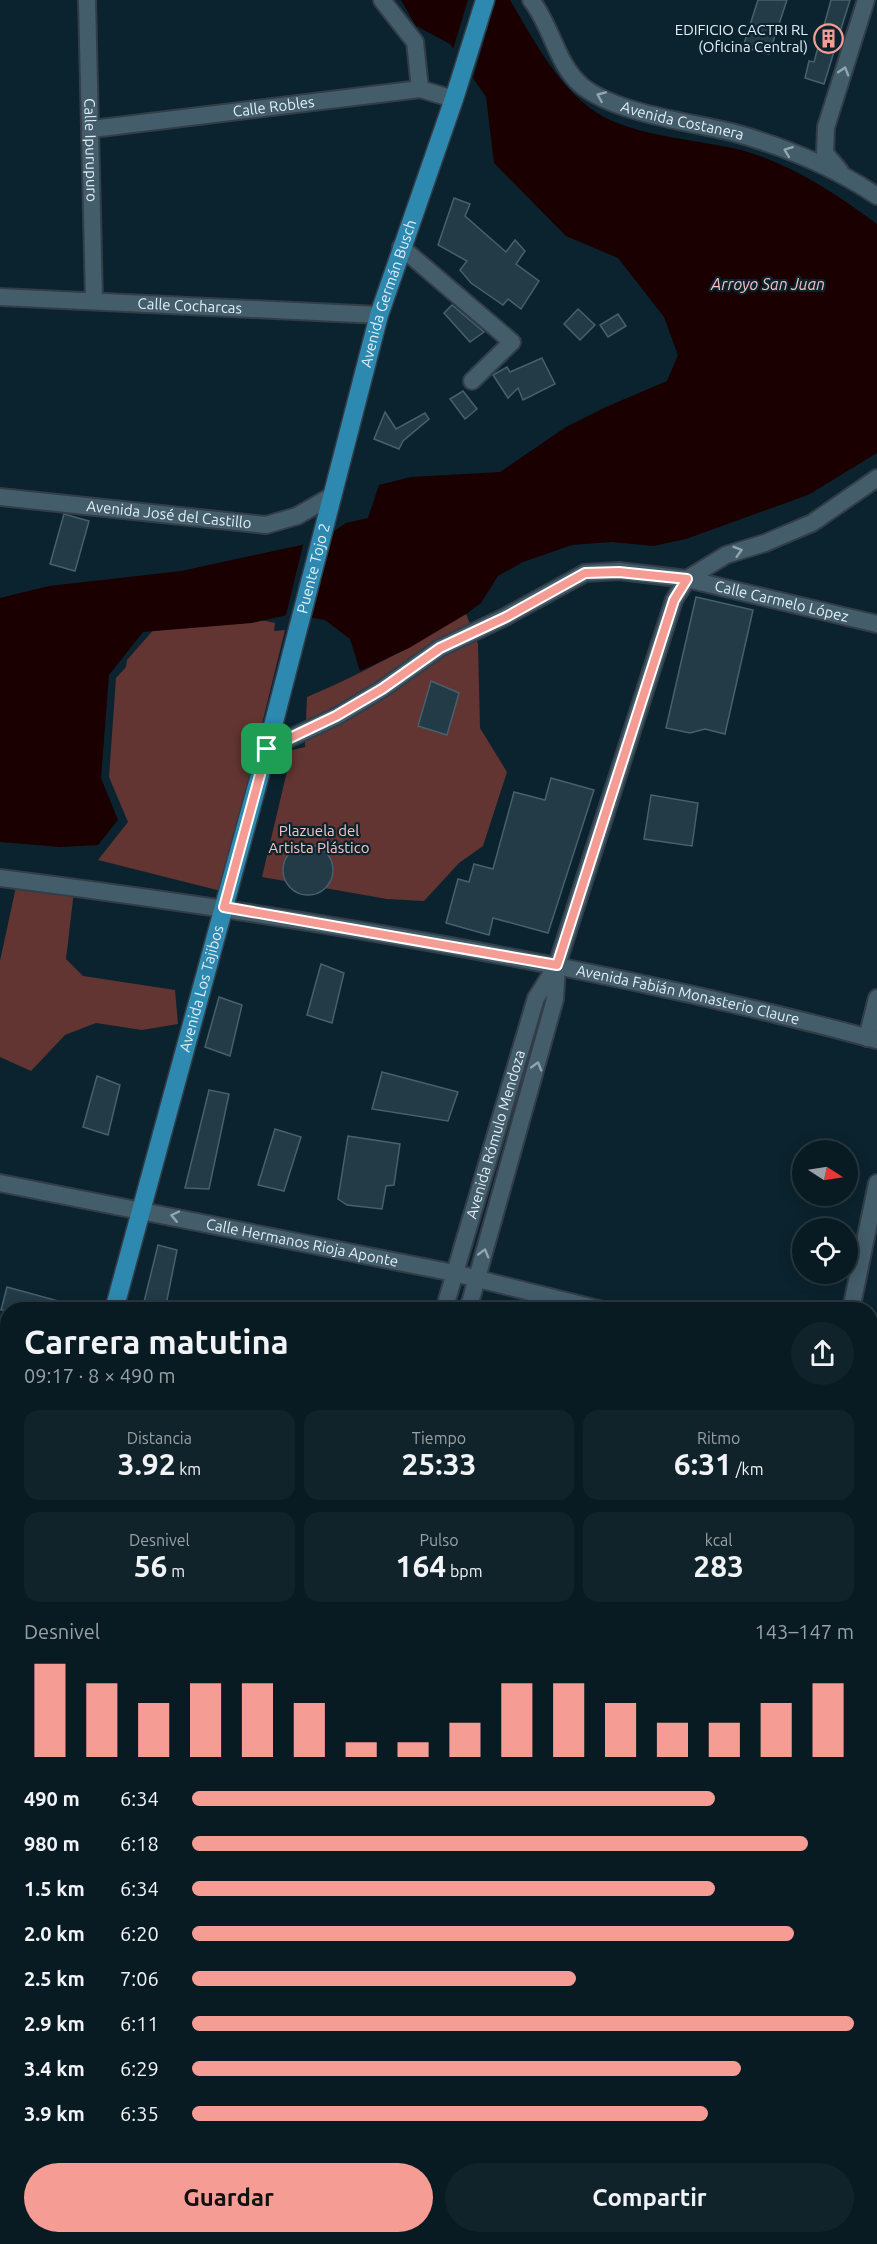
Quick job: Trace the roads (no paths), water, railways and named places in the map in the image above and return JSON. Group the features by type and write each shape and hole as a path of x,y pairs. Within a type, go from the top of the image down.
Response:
{"main road":[{"name":"Avenida Germán Busch","path":"329,501 379,315 456,92 485,0"},
{"name":"Puente Tojo 2","path":"298,633 329,501"},
{"name":"Avenida Los Tajibos","path":"116,1302 298,633"}],"street":[{"name":"Calle Ipurupuro","path":"87,0 92,129 94,300"},
{"path":"382,0 414,42 420,89"},
{"name":"Avenida Costanera","path":"531,0 539,10 566,67 583,87 593,93 643,113 764,142 842,173 877,196"},
{"path":"842,173 825,153 826,127 866,0"},
{"name":"Calle Robles","path":"92,129 420,89 456,92"},
{"path":"401,247 512,342 472,381"},
{"name":"Calle Cocharcas","path":"0,297 379,315"},
{"path":"687,579 726,555 765,543 812,523 877,478"},
{"name":"Avenida José del Castillo","path":"0,497 266,525 297,516 329,501"},
{"name":"Calle Carmelo López","path":"267,749 336,716 382,689 440,648 506,617 585,573 619,572 687,579 877,624"},
{"name":"Avenida Rómulo Mendoza","path":"470,1302 555,999 557,965 674,600 687,579"},
{"name":"Avenida Fabián Monasterio Claure","path":"0,878 224,907 557,965 872,1039"},
{"name":"Avenida Rómulo Mendoza","path":"446,1302 536,998 557,965"},
{"path":"872,1039 877,998"},
{"name":"Calle Hermanos Rioja Aponte","path":"0,1183 142,1209 454,1274 570,1302"},
{"path":"852,1302 877,1183"}],"water":[{"name":"Arroyo San Juan","path":"401,0 510,0 539,49 562,80 575,95 604,117 654,134 741,150 777,163 812,181 877,224 877,453 808,495 686,539 653,546 612,542 572,545 523,562 498,576 481,603 466,614 409,648 360,671 350,639 325,620 292,614 252,623 143,632 109,675 101,778 118,820 98,845 60,847 0,842 0,598 49,586 181,571 320,541 346,523 368,518 379,485 411,477 500,472 566,427 667,381 678,355 664,317 618,258 566,236 494,163 486,97 450,44 416,26"}],"place":[{"name":"EDIFICIO CACTRI RL (Oficina Central)","path":"829,39"}],"park label":[{"name":"Plazuela del Artista Plástico","path":"319,840"}]}
